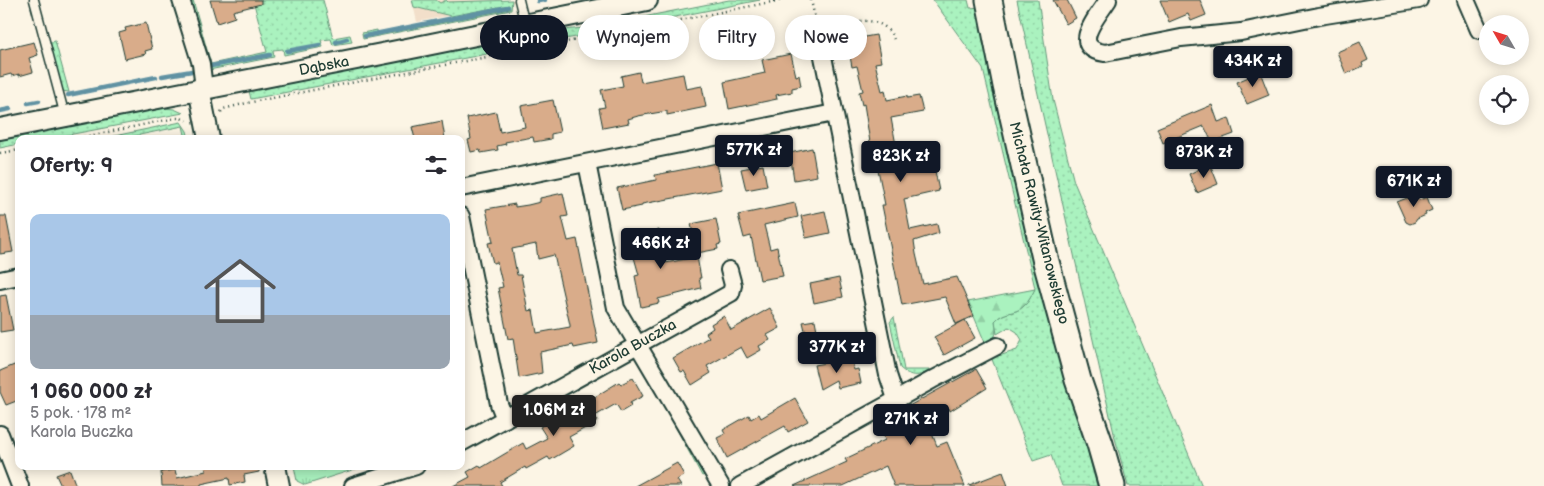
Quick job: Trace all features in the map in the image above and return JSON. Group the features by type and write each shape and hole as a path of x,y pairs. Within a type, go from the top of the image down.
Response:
{"main road":[{"name":"Michała Rawity-Witanowskiego","path":"989,0 1006,86 1046,258 1078,380 1112,486"},
{"name":"Michała Rawity-Witanowskiego","path":"1005,0 1089,378 1100,444"}],"street":[{"path":"181,0 201,64 202,89 208,135"},
{"name":"Dąbska","path":"568,16 647,0"},
{"path":"1108,0 1087,35 1088,46 1099,52 1112,52 1181,38 1241,32 1318,16 1418,0"},
{"path":"1466,0 1479,30"},
{"name":"Dąbska","path":"0,129 480,34"},
{"path":"824,60 888,375 896,399"},
{"path":"465,187 834,113"},
{"path":"587,163 614,304 721,486"},
{"path":"465,236 499,404 505,419"},
{"name":"Karola Buczka","path":"465,441 731,293 733,285 729,270"},
{"path":"0,280 15,277"},
{"path":"740,486 896,399 997,346"},
{"path":"0,434 20,486"},
{"path":"276,470 279,486"},
{"path":"353,486 403,470"}],"lane":[{"path":"34,0 65,116"},
{"path":"519,0 523,15"}],"path":[{"path":"689,19 781,0"},
{"path":"867,21 875,22 885,27 892,33 895,42"},
{"path":"222,112 223,110 247,103 466,60 578,41"},
{"path":"93,135 176,118 185,119 189,124"},
{"path":"0,153 15,151"}],"shaded area":[{"path":"412,0 526,0 417,22"}],"green space":[{"path":"183,0 193,0 211,64 267,52 253,0 323,0 333,38 350,35 352,42 333,45 331,39 321,40 323,47 284,55 283,49 273,50 274,57 209,70"},
{"path":"412,0 436,0 440,3 446,0 448,2 512,0 511,10 363,39 362,33 377,30 378,35 510,9 509,5 451,16 414,7"},
{"path":"729,0 760,0 685,15 653,15"},
{"path":"933,0 968,0 970,8 980,7 1024,210 1097,486 1062,486 1051,455 1033,461 991,357 1017,350 1022,340 1017,332 1009,327 997,334 995,321 1002,315 1021,309 1029,300 1035,288 983,69"},
{"path":"1017,0 1038,0 1053,100 1074,182 1202,486 1128,486 1115,438"},
{"path":"578,29 578,37 568,38 568,30"},
{"path":"55,41 69,92 61,91 50,42"},
{"path":"480,46 480,55 251,99 249,91"},
{"path":"164,108 174,109 183,113 68,135 26,135"},
{"path":"181,122 188,135 185,135 183,126 139,135 119,135"},
{"path":"15,137 15,145 0,148 0,140"},
{"path":"1035,289 1021,309 1002,315 995,321 995,335 986,345 968,302"},
{"path":"894,317 904,370 931,370 923,374 911,375 900,368 890,322"},
{"path":"645,366 705,475 702,476 643,367"},
{"path":"295,470 352,470 305,485 297,481"}],"building":[{"path":"210,0 261,0 261,4 233,11 235,17 217,23"},
{"path":"1053,0 1067,0 1076,18 1066,24"},
{"path":"1160,0 1200,0 1206,15 1191,21 1188,14 1169,22"},
{"path":"146,23 152,49 145,51 146,54 125,59 119,33 126,31 125,28"},
{"path":"876,35 881,62 875,63 882,91 885,90 887,100 919,96 923,112 891,118 898,156 902,155 902,157 931,151 939,191 904,199 910,230 937,224 939,233 914,241 916,254 923,284 957,277 974,316 956,324 945,297 902,305 882,205 885,205 875,154 872,155 864,104 862,105 859,92 863,91 857,66 852,67 851,60 867,60 867,37"},
{"path":"34,42 38,55 29,58 33,72 19,76 19,74 12,76 11,74 0,77 0,50"},
{"path":"1360,42 1368,60 1362,63 1363,66 1346,74 1337,52"},
{"path":"785,55 785,60 792,60 796,76 799,75 801,86 792,88 792,92 776,95 777,99 729,109 724,82 765,73 762,60 775,60 775,57"},
{"path":"639,72 641,82 683,74 686,89 702,86 706,107 667,115 667,111 638,116 628,119 629,123 603,128 599,108 605,107 601,90 623,86 621,76"},
{"path":"1260,72 1269,95 1247,104 1237,82"},
{"path":"553,100 560,132 551,134 551,139 534,142 533,137 505,142 506,144 497,146 498,150 481,153 480,150 471,152 468,140 471,139 467,118 496,112 500,132 525,127 521,106"},
{"path":"1212,105 1218,122 1229,118 1234,134 1212,142 1204,126 1163,143 1157,128"},
{"path":"442,121 444,135 414,135 412,127"},
{"path":"812,148 817,176 794,180 790,153"},
{"path":"717,163 722,189 642,204 642,206 622,210 617,188 656,180 655,175"},
{"path":"1210,164 1218,184 1197,193 1189,174"},
{"path":"763,165 767,186 746,190 741,169"},
{"path":"563,193 568,216 562,217 568,241 577,239 598,343 574,348 573,345 540,352 542,373 519,378 513,338 508,339 498,288 503,287 497,262 493,263 488,243 493,242 486,209 515,204 515,207 528,205 540,202 540,198","holes":["536,244 538,259 554,255 570,327 537,333 533,310 528,311 521,275 517,275 512,249"]},
{"path":"1417,194 1419,200 1427,197 1432,210 1410,224 1406,222 1397,202"},
{"path":"795,203 798,217 764,225 770,249 777,247 783,276 760,280 751,236 744,238 738,215"},
{"path":"825,211 830,233 806,238 801,216"},
{"path":"0,216 6,216 13,252 0,254"},
{"path":"716,219 721,244 717,245 718,249 697,253 691,224"},
{"path":"659,230 665,263 697,257 701,288 658,299 659,303 641,307 635,276 639,275 632,250 629,250 627,236"},
{"path":"839,278 843,297 814,303 810,284"},
{"path":"6,295 13,330 0,332 0,296"},
{"path":"770,308 780,328 767,335 770,340 759,346 761,350 747,358 741,347 707,366 711,373 692,385 684,371 681,372 673,358 709,337 706,333 713,328 711,324 724,316 731,330"},
{"path":"815,320 822,356 812,359 803,322"},
{"path":"965,320 975,338 944,355 934,337"},
{"path":"851,358 854,370 858,369 861,383 838,388 836,380 820,389 814,365"},
{"path":"15,365 15,402 6,405 0,392 0,371"},
{"path":"976,369 987,388 950,411 949,408 927,421 937,446 947,442 965,486 894,486 886,466 843,486 794,486 847,462 845,459 885,440 883,434 915,421 909,406"},
{"path":"633,378 643,396 630,403 631,406 621,412 616,404 595,416 598,421 569,437 574,446 550,460 548,457 526,469 525,467 500,482 502,486 453,486 470,477 467,472 479,465 481,468 523,443 526,449 547,438 540,427 557,417 559,419 619,382 621,384"},
{"path":"795,398 808,421 788,432 785,426 727,458 717,438 725,434 723,430 749,415 751,419 759,414 761,418"},
{"path":"677,463 684,475 677,480 681,486 635,486"},
{"path":"70,470 76,486 61,486 56,475"},
{"path":"175,470 177,478 206,471 259,470 259,472 244,475 245,482 230,485 229,478 201,484 201,486 162,486 161,472"},
{"path":"1003,472 1008,486 969,486 969,485"}],"waterway":[{"path":"538,1 545,0"},
{"path":"365,36 508,7"},
{"path":"336,42 347,39"},
{"path":"287,51 320,45"},
{"path":"211,66 270,55"},
{"path":"162,76 192,71"},
{"path":"68,95 156,77"},
{"path":"28,103 39,101"},
{"path":"0,111 10,109"}]}
